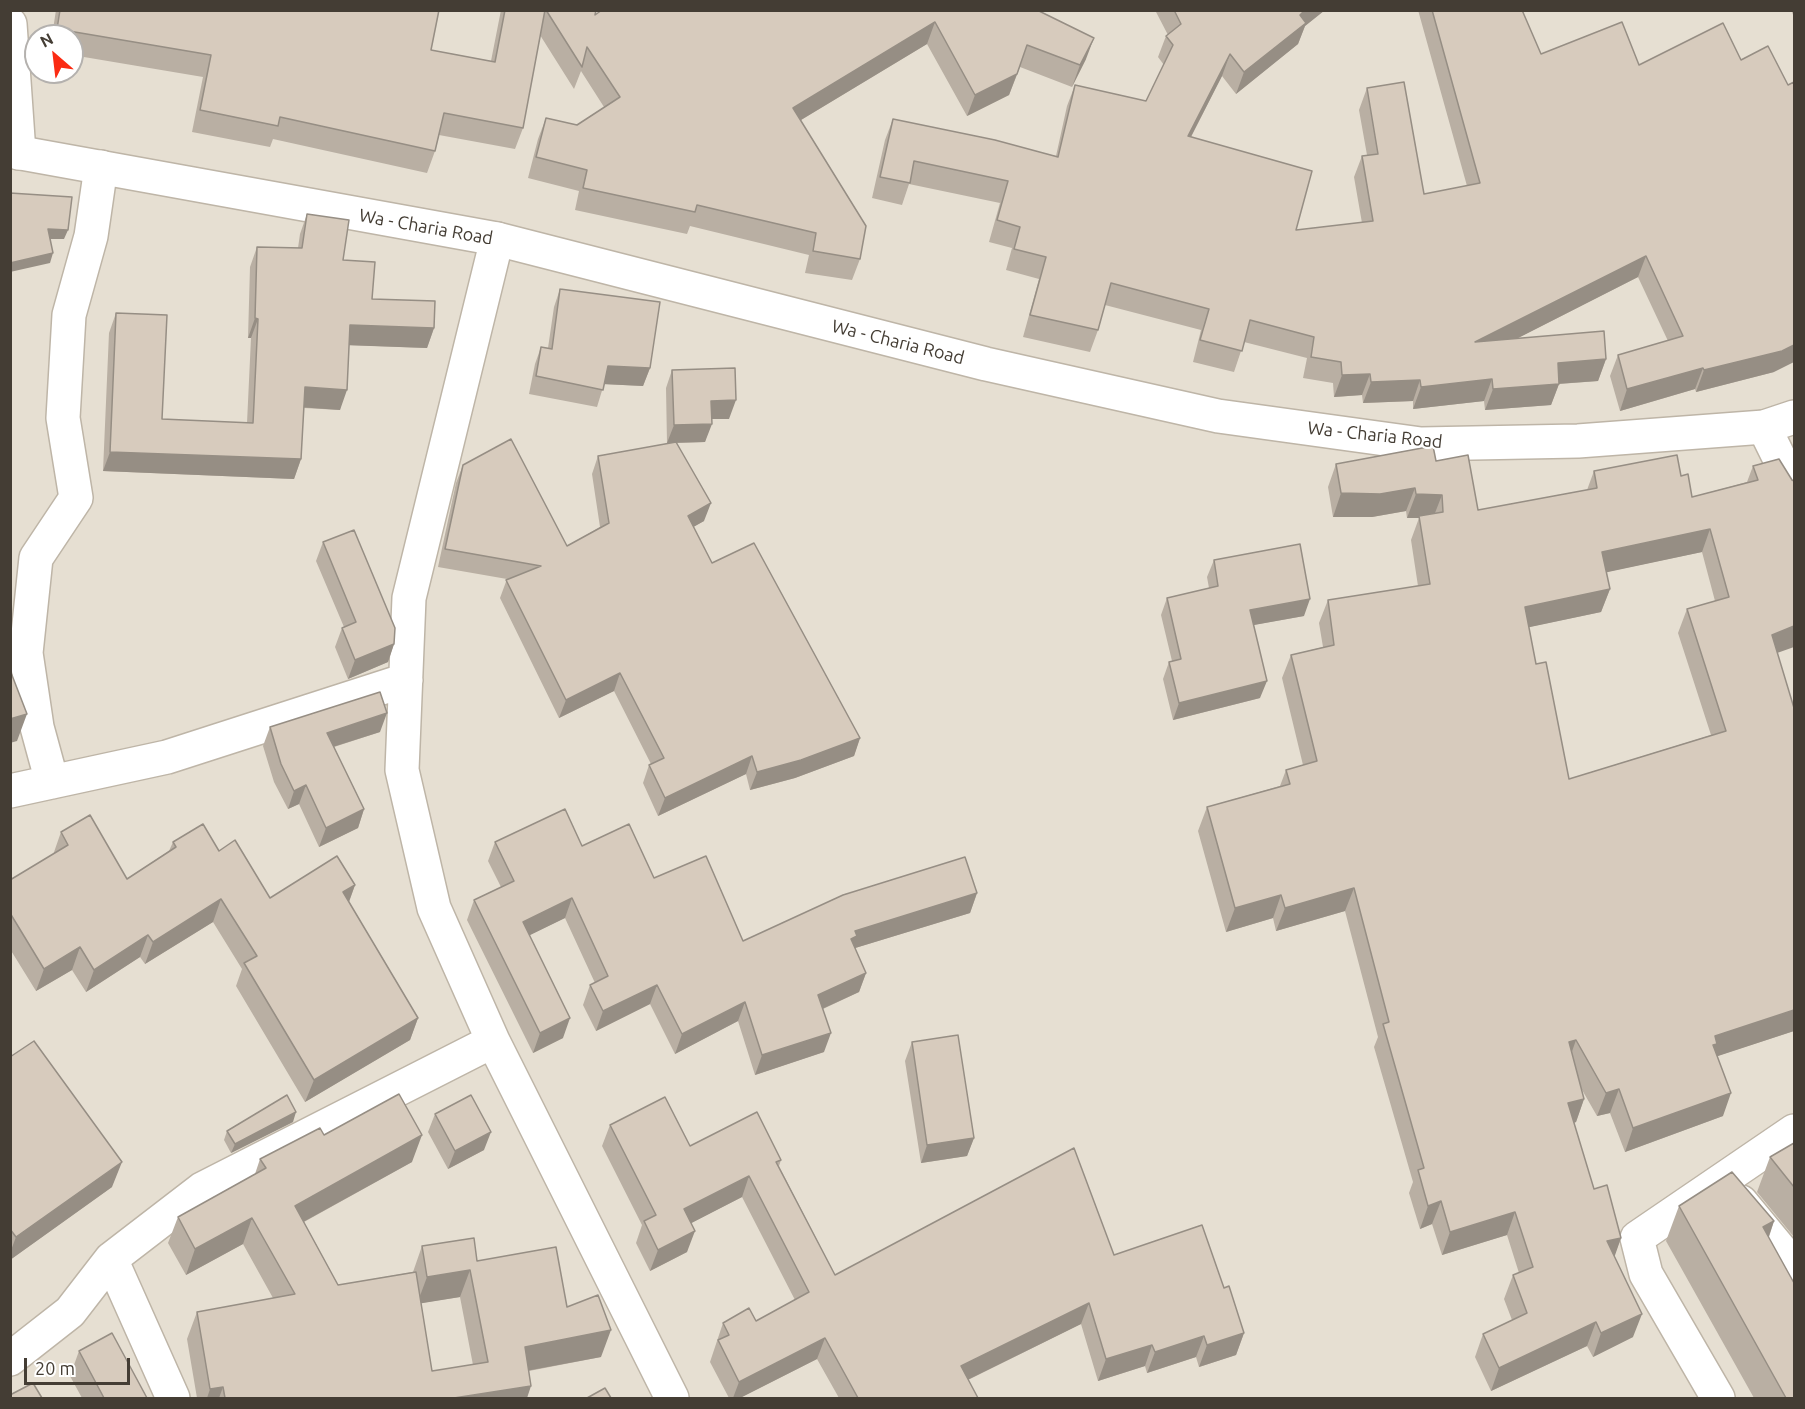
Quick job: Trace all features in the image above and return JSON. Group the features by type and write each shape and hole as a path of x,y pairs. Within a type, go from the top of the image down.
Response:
{"street":[{"path":"10,24 15,152"},
{"name":"Wa - Charia Road","path":"15,152 497,239 986,364 1218,416 1421,444 1578,441 1779,422"},
{"path":"52,782 37,727 26,653 36,558 76,498 63,418 69,315 91,236 101,167"},
{"path":"497,239 409,598 402,770 434,908 493,1041 672,1398"},
{"path":"1779,422 1794,488"},
{"path":"10,791 167,757 406,680"},
{"path":"10,1359 70,1312 111,1259 202,1189 493,1041"},
{"path":"1718,1398 1646,1274 1637,1238 1794,1131"},
{"path":"1723,1179 1794,1266"},
{"path":"111,1259 173,1398"}],"shaded area":[{"path":"11,11 1794,11 1794,1398 11,1398"}],"building":[{"path":"60,10 439,10 431,50 495,62 505,10 545,10 523,128 444,113 435,151 280,117 278,126 200,110 211,55 84,34 84,24 58,24"},
{"path":"546,10 596,10 595,15 602,10 1037,10 1094,38 1080,65 1027,45 1017,74 975,95 935,22 793,108 866,226 860,259 813,251 816,233 697,205 695,212 583,188 587,170 536,157 546,118 577,125 620,97 587,47 582,67"},
{"path":"1174,10 1305,10 1300,15 1306,23 1244,72 1230,54 1188,136 1312,171 1296,230 1373,221 1362,156 1378,154 1367,88 1404,82 1424,194 1480,183 1432,10 1522,10 1541,54 1622,22 1639,65 1723,23 1741,60 1768,46 1788,85 1794,82 1794,345 1782,351 1704,370 1703,368 1627,389 1618,355 1683,336 1646,256 1475,342 1604,331 1606,359 1558,363 1559,384 1493,389 1492,379 1421,387 1420,380 1371,382 1370,374 1342,375 1341,362 1311,357 1314,337 1250,320 1242,351 1200,340 1209,309 1111,283 1098,330 1030,315 1046,257 1014,249 1020,227 997,220 1008,181 914,161 910,183 880,177 893,119 995,140 1058,157 1075,85 1146,101 1173,45 1166,36 1181,24"},
{"path":"10,193 72,197 68,230 48,229 53,253 10,263"},
{"path":"307,214 349,220 343,260 375,262 372,299 435,301 434,328 350,325 347,390 305,387 301,459 110,452 116,313 167,315 162,419 253,423 258,319 255,318 257,247 302,248"},
{"path":"560,289 660,302 650,368 608,366 603,390 536,376 541,347 552,349"},
{"path":"735,368 736,400 711,401 712,424 674,425 672,370"},
{"path":"511,439 567,546 609,523 598,456 676,442 711,503 688,516 712,563 754,543 860,738 801,760 757,772 752,756 665,798 649,765 664,758 620,673 566,700 506,580 541,566 445,549 463,465"},
{"path":"1433,446 1436,461 1468,455 1478,510 1597,488 1594,471 1677,455 1681,476 1688,474 1692,497 1758,480 1753,466 1779,459 1794,481 1794,626 1772,635 1794,708 1794,1010 1715,1036 1717,1044 1713,1045 1731,1093 1633,1128 1619,1089 1606,1093 1576,1040 1569,1042 1584,1099 1568,1103 1594,1189 1607,1185 1621,1238 1607,1241 1642,1314 1601,1333 1596,1322 1499,1368 1483,1334 1527,1313 1513,1275 1533,1267 1515,1212 1450,1232 1441,1201 1428,1206 1418,1170 1424,1168 1383,1024 1389,1022 1354,888 1285,908 1281,895 1235,908 1207,807 1290,784 1286,770 1317,761 1291,655 1334,645 1328,600 1430,584 1419,516 1443,512 1442,495 1416,494 1415,488 1380,494 1341,493 1336,464","holes":["1710,529 1729,597 1687,609 1726,731 1569,779 1546,662 1536,664 1525,607 1610,589 1602,552"]},
{"path":"354,530 395,628 394,644 355,660 342,628 356,622 323,542"},
{"path":"1300,544 1310,599 1250,610 1267,681 1179,703 1169,662 1181,659 1167,598 1218,586 1214,560"},
{"path":"10,670 27,714 10,719"},
{"path":"380,692 387,713 327,733 364,809 326,828 306,785 294,791 281,764 270,727"},
{"path":"565,809 582,846 629,824 654,878 706,856 743,941 843,895 965,857 977,893 855,931 857,936 851,939 866,973 818,995 831,1033 762,1055 745,1002 682,1034 657,985 603,1011 590,985 608,976 572,898 523,922 570,1018 540,1033 474,900 514,881 495,842"},
{"path":"90,815 127,879 176,847 173,842 203,824 219,851 235,840 270,898 337,856 355,885 343,892 418,1018 314,1080 244,963 257,956 221,899 153,942 148,935 94,970 80,947 44,969 10,913 10,880 68,845 61,832"},
{"path":"958,1035 974,1138 927,1145 912,1042"},
{"path":"34,1041 122,1162 16,1237 10,1229 10,1057"},
{"path":"399,1094 422,1135 295,1206 338,1285 416,1272 432,1371 488,1362 470,1270 427,1277 422,1246 474,1238 477,1261 556,1247 567,1307 598,1295 611,1330 525,1347 531,1386 454,1398 225,1398 223,1387 210,1389 197,1312 295,1294 252,1218 195,1249 178,1217 266,1168 260,1159 320,1128 324,1135"},
{"path":"287,1095 296,1112 235,1144 227,1131"},
{"path":"471,1095 491,1132 455,1151 435,1114"},
{"path":"665,1097 690,1146 757,1112 781,1160 776,1162 835,1275 1074,1148 1114,1255 1202,1225 1224,1288 1229,1286 1244,1333 1207,1345 1204,1336 1155,1352 1152,1345 1106,1359 1089,1303 961,1366 978,1398 858,1398 825,1338 739,1382 718,1340 729,1335 723,1323 749,1308 756,1321 809,1292 749,1176 684,1209 695,1231 658,1250 644,1221 656,1215 610,1125"},
{"path":"1794,1143 1794,1187 1770,1157"},
{"path":"1732,1172 1774,1221 1763,1227 1794,1283 1794,1398 1786,1398 1679,1206"},
{"path":"112,1333 147,1398 104,1398 79,1351"},
{"path":"33,1383 42,1398 10,1398 10,1395"},
{"path":"605,1388 611,1398 587,1398"}]}
